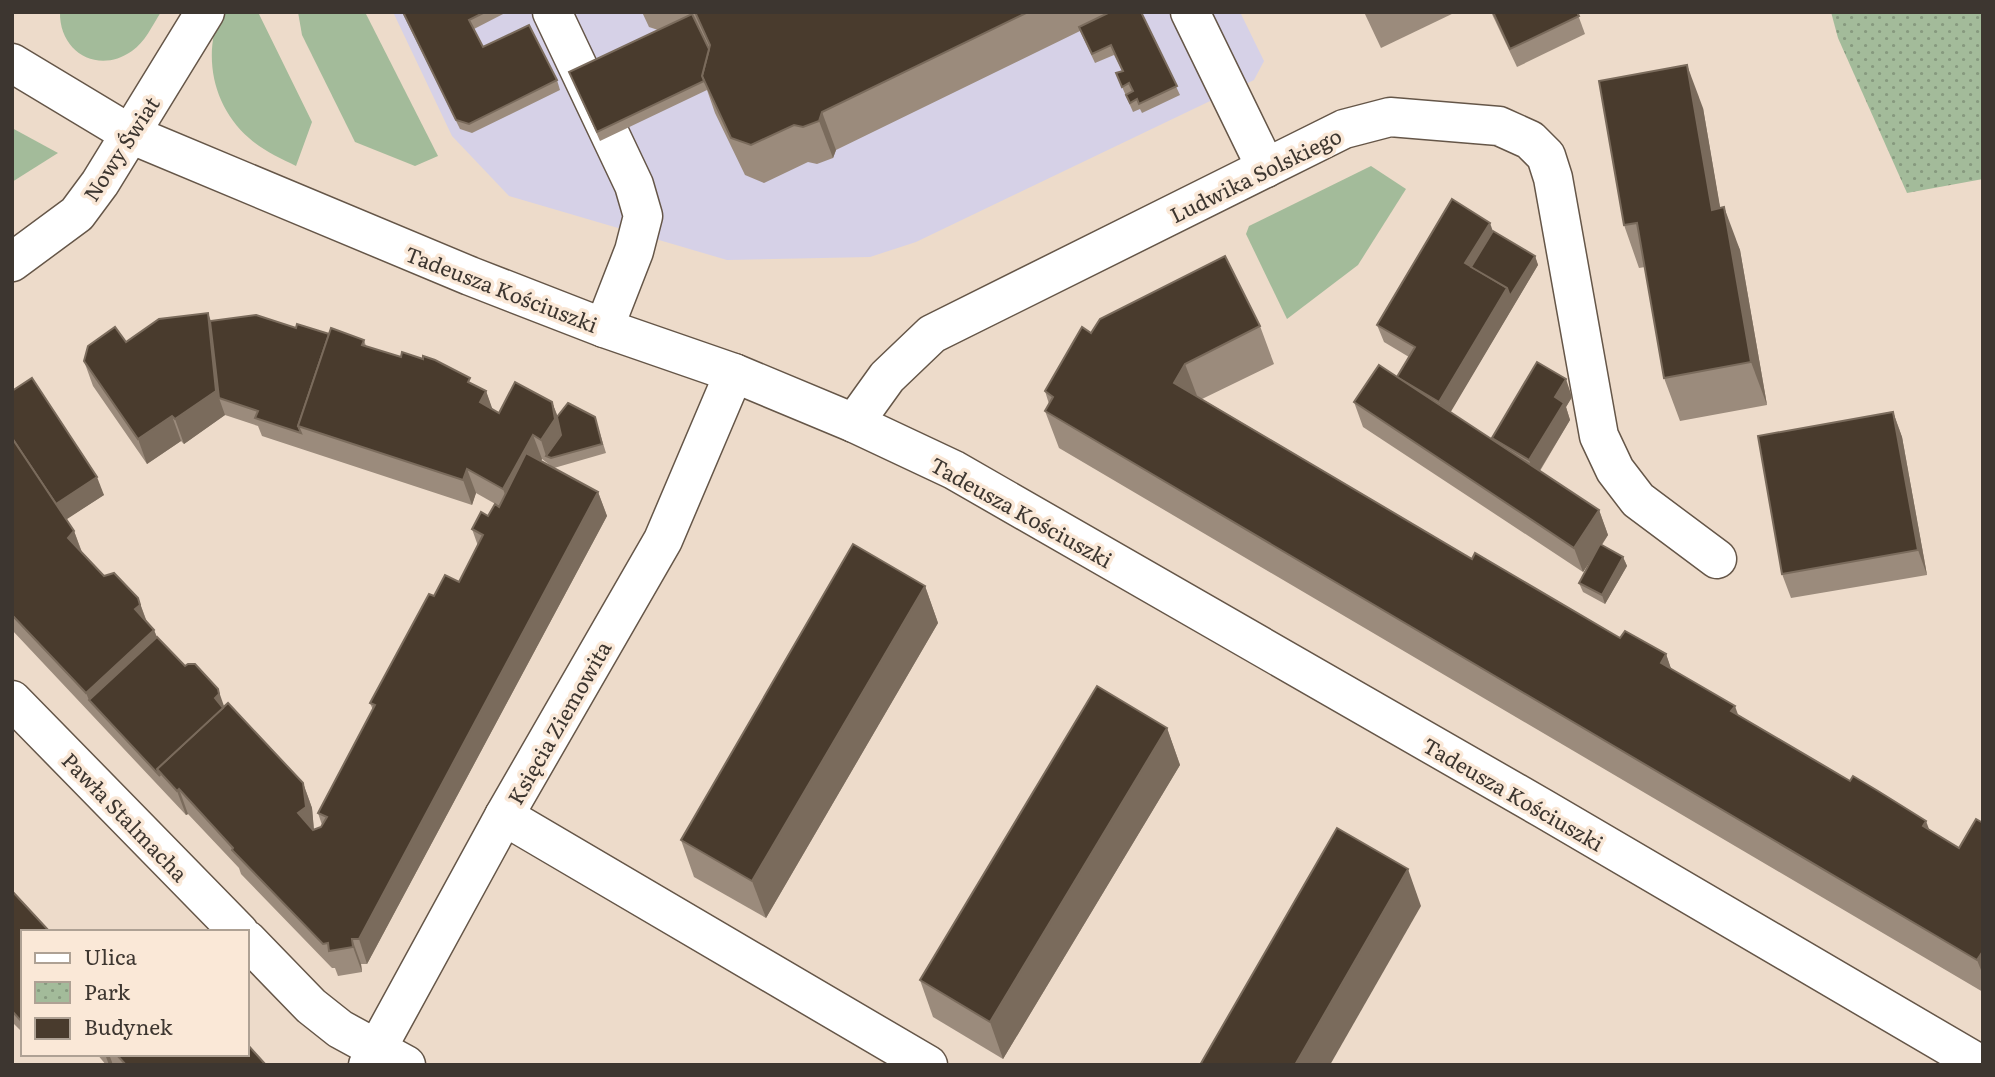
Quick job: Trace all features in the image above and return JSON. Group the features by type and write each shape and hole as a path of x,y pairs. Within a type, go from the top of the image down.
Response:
{"street":[{"name":"Nowy Świat","path":"12,262 77,214 100,183 205,12"},
{"path":"552,12 634,185 643,216 634,251 604,328"},
{"path":"1190,12 1265,168"},
{"name":"Tadeusza Kościuszki","path":"12,64 130,134 470,276 604,328 734,373 954,470 1556,816 1981,1065"},
{"name":"Ludwika Solskiego","path":"854,424 887,377 932,334 1344,129 1390,117 1499,125 1530,140 1546,156 1553,178 1599,436 1615,470 1638,500 1717,559"},
{"name":"Księcia Ziemowita","path":"383,1059 504,816 663,540 734,373"},
{"name":"Pawła Stalmacha","path":"12,700 237,930"},
{"path":"504,816 928,1065"},
{"path":"248,941 311,1006 383,1059"}],"shaded area":[{"path":"393,12 1240,12 1264,61 1254,80 916,242 870,257 727,260 509,196 452,136"}],"green space":[{"path":"60,12 161,12 137,47 119,58 106,61 94,60 73,48 61,26"},
{"path":"221,12 258,12 312,122 296,166 254,142 237,125 219,96 214,80 212,45"},
{"path":"298,12 365,12 438,156 415,166 355,142 302,35"},
{"path":"1831,12 1983,12 1983,179 1907,193 1838,38"},
{"path":"12,128 58,153 12,182"},
{"path":"1371,166 1406,189 1358,265 1287,319 1246,234 1249,226"}],"building":[{"path":"403,12 485,12 469,20 483,47 529,25 557,80 469,124 456,120"},
{"path":"695,12 1028,12 822,112 819,121 803,127 794,125 751,145 731,138 702,76 710,45"},
{"path":"1110,12 1141,12 1177,86 1139,104 1137,99 1130,103 1126,95 1133,91 1129,83 1122,87 1116,73 1123,71 1111,45 1092,54 1079,27"},
{"path":"1493,12 1577,12 1579,16 1510,49"},
{"path":"692,14 709,49 702,76 704,81 597,132 569,72"},
{"path":"1687,65 1712,210 1724,207 1751,362 1664,378 1637,223 1624,225 1599,81"},
{"path":"1452,199 1490,223 1465,263 1507,288 1439,402 1397,377 1415,347 1377,325"},
{"path":"1493,231 1535,256 1510,296 1507,288 1471,267"},
{"path":"1225,256 1260,326 1185,364 1174,383 1472,559 1475,553 1620,638 1625,631 1666,654 1661,663 1735,706 1731,711 1850,781 1853,776 1878,791 1926,821 1923,826 1959,848 1976,819 1983,823 1983,951 1977,960 1045,411 1053,397 1045,391 1082,327 1091,333 1100,319"},
{"path":"208,313 216,391 175,419 172,416 138,439 84,361 88,346 115,327 126,342 159,319"},
{"path":"256,315 296,328 297,324 329,334 298,426 301,433 255,418 258,411 219,398 210,321"},
{"path":"331,328 364,340 362,345 401,357 402,352 435,360 470,378 468,382 486,391 480,402 499,413 515,382 552,402 555,419 541,440 533,435 503,489 467,469 463,480 298,426"},
{"path":"1537,362 1566,379 1555,397 1564,403 1529,460 1492,438"},
{"path":"1379,365 1599,510 1574,548 1354,402"},
{"path":"32,378 97,477 56,504 12,438 12,391"},
{"path":"568,403 595,417 602,444 551,458 546,456 561,435 557,417"},
{"path":"1893,412 1918,550 1782,574 1758,436"},
{"path":"12,438 74,531 68,538 104,576 114,573 138,598 140,605 135,609 154,630 86,693 12,615"},
{"path":"526,453 598,492 359,939 352,939 353,947 329,951 328,943 323,944 232,850 179,789 177,791 157,769 228,703 303,783 306,807 298,813 313,830 321,827 327,817 318,813 375,705 370,703 429,594 434,596 445,575 459,582 483,535 472,529 481,512 488,516 495,504 499,507"},
{"path":"853,544 925,586 752,881 681,840"},
{"path":"1600,544 1623,557 1602,595 1579,583"},
{"path":"157,637 185,666 195,664 218,689 219,694 215,698 223,708 157,769 160,776 89,700"},
{"path":"1097,686 1167,728 990,1022 920,980"},
{"path":"1337,828 1408,869 1295,1065 1200,1065"},
{"path":"12,891 48,930 21,930 21,1021 12,1011"},
{"path":"248,1045 266,1065 126,1065 118,1056 248,1056"}]}
